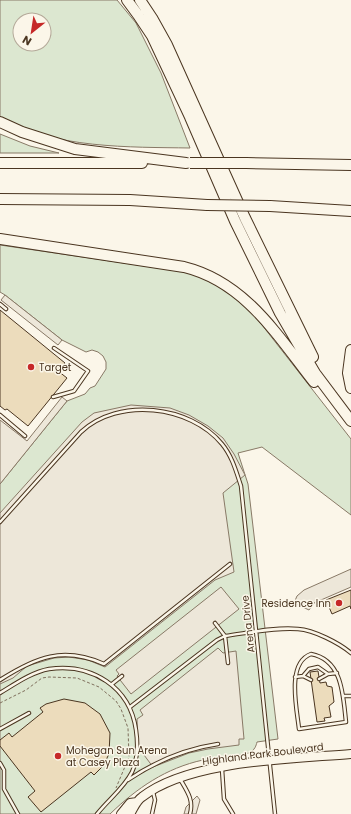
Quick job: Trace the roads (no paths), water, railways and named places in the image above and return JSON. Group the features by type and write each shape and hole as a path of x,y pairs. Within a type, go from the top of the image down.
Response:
{"highway":[{"path":"127,0 152,36 190,117 235,220 280,313 315,373 351,421"},
{"path":"140,0 167,45 245,218 310,352 323,375 351,413"},
{"path":"0,122 22,132 75,149 188,163"},
{"path":"0,163 246,163 351,165"},
{"path":"0,199 130,200 351,211"},
{"path":"0,239 184,267 202,272 222,282 240,294 256,310 351,426"},
{"path":"351,350 348,373 351,388"}],"main road":[{"name":"Highland Park Boulevard","path":"130,814 137,802 152,790 178,777 222,767 351,754"},
{"name":"Highland Park Boulevard","path":"121,814 130,803 137,802"}],"lane":[{"path":"0,304 6,309"},
{"path":"53,397 74,391 88,371 54,348"},
{"name":"Arena Drive","path":"0,522 90,424 107,416 139,410 175,414 194,422 222,444 229,455 241,486 275,814"},
{"path":"0,415 25,436"},
{"path":"0,680 31,662 56,655 83,656 104,664 230,564"},
{"path":"215,623 225,636 228,662"},
{"path":"130,707 217,640 225,636 257,632 303,630 342,646 351,653"},
{"path":"311,654 326,659 338,673 343,696 346,722 299,729 295,677 303,659 311,654"},
{"path":"0,693 41,671 59,668 89,673 112,684 130,707 135,720 137,736 136,756 132,772 123,785 97,814"},
{"path":"303,676 309,668 318,668 328,674"},
{"path":"319,679 328,674 338,673"},
{"path":"112,684 122,676"},
{"path":"295,677 303,676 311,680"},
{"path":"343,696 351,696"},
{"path":"0,729 29,713"},
{"path":"123,785 153,765 188,749 218,744"},
{"path":"0,763 4,770 4,789 18,814"},
{"path":"222,767 224,799 233,814"},
{"path":"178,777 188,794 192,806 190,814"},
{"path":"152,790 155,800 152,814"}],"place":[{"name":"Target","path":"31,367"},
{"name":"Residence Inn","path":"339,603"},
{"name":"Mohegan Sun Arena at Casey Plaza","path":"58,756"}]}
